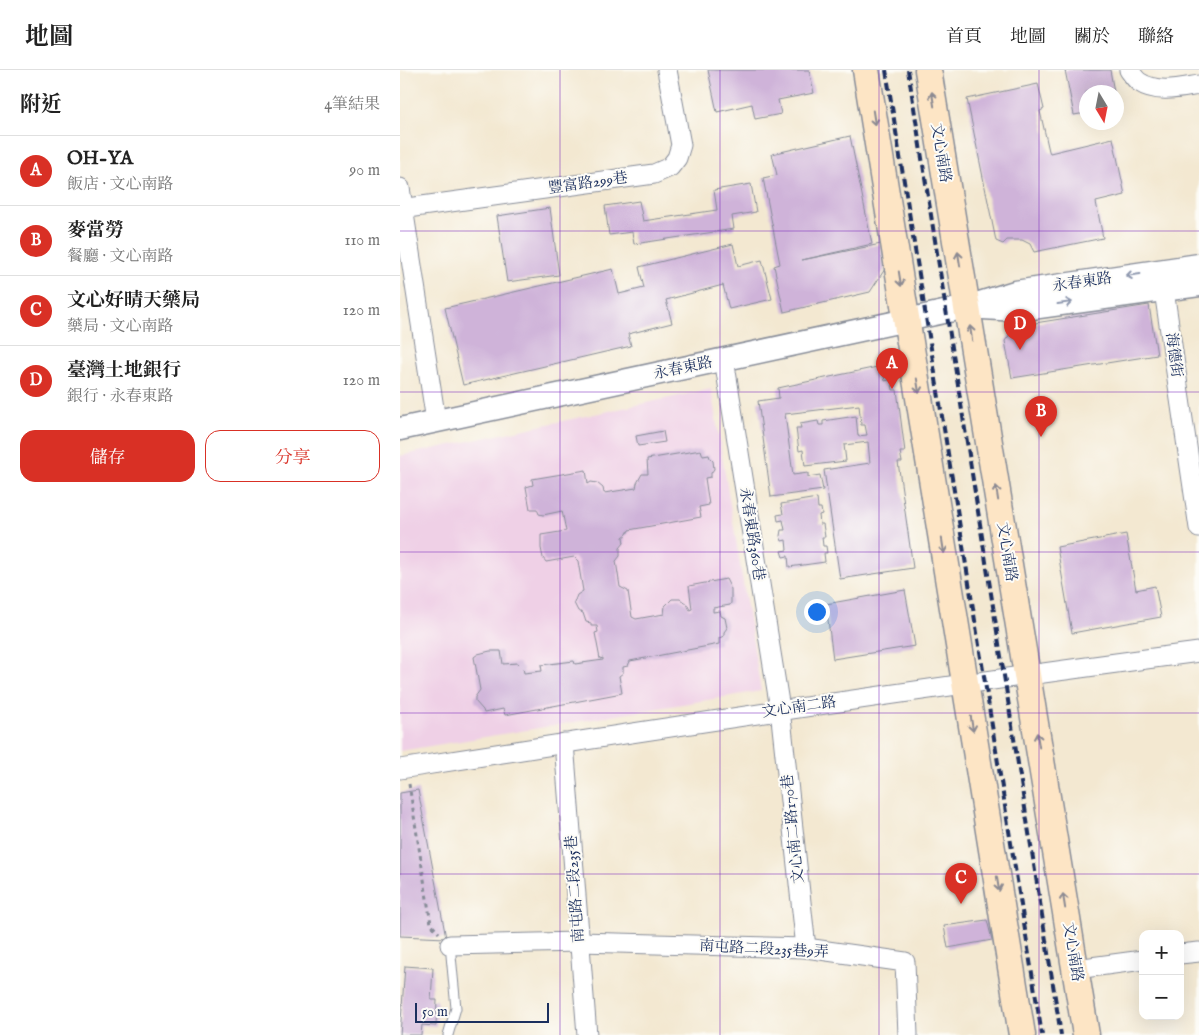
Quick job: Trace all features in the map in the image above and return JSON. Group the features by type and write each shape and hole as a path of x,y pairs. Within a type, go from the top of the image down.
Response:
{"main road":[{"path":"866,70 1022,1035"},
{"name":"文心南路","path":"928,70 1086,1035"}],"street":[{"name":"豐富路299巷","path":"402,208 654,174 670,167 677,158 680,145 668,70"},
{"path":"1129,70 1138,82 1154,89 1199,85"},
{"path":"400,188 436,421"},
{"name":"永春東路","path":"400,429 967,307 1017,310 1162,280 1199,265"},
{"name":"永春東路","path":"1162,280 1199,285"},
{"name":"海德街","path":"1162,280 1195,470 1199,528"},
{"name":"永春東路360巷","path":"724,359 780,709"},
{"name":"文心南二路","path":"403,769 780,709 1199,652"},
{"name":"文心南二路170巷","path":"780,709 806,948"},
{"name":"南屯路二段235巷","path":"564,743 587,1035"},
{"name":"南屯路二段235巷9弄","path":"450,945 579,942 806,948 905,962 908,1035"},
{"path":"1184,954 1199,952"},
{"path":"1076,969 1139,961"}],"lane":[{"path":"448,1035 456,1008 450,945"}],"path":[{"path":"403,769 431,924 450,945"}],"shaded area":[{"path":"711,389 761,691 400,751 400,456"}],"building":[{"path":"708,70 809,70 814,93 778,100 781,114 755,119 752,104 717,112"},
{"path":"1065,70 1110,70 1113,85 1079,85 1079,114 1074,115"},
{"path":"1038,84 1044,109 1040,111 1050,153 1113,138 1125,195 1096,202 1103,238 1034,252 1030,244 1022,240 1007,240 1003,244 996,241 967,99"},
{"path":"850,136 872,244 802,260 881,244 885,269 870,292 784,312 774,266 780,264 763,178 777,175 772,154"},
{"path":"751,184 756,212 732,216 734,229 634,244 632,232 609,235 605,206 639,201 643,221 717,210 714,190"},
{"path":"550,208 559,275 507,282 497,216"},
{"path":"733,244 738,266 762,260 772,299 729,309 723,285 666,300 672,323 628,334 631,346 463,385 445,308 613,269 619,294 644,288 639,267"},
{"path":"1149,305 1157,355 1012,378 1005,341 1016,326"},
{"path":"882,366 885,381 892,379 893,390 897,390 905,452 900,452 902,462 898,462 913,568 840,579 824,470 870,463 868,442 844,445 846,461 805,466 803,450 799,451 796,428 801,428 800,424 818,421 819,425 823,425 823,421 856,416 858,436 867,435 865,425 861,425 859,405 785,414 793,475 808,473 808,477 820,475 823,490 771,497 758,401 779,398 778,388"},
{"path":"663,431 665,442 638,446 636,436"},
{"path":"701,450 703,456 709,455 713,461 714,469 711,477 705,478 709,505 699,507 701,517 629,530 623,537 624,543 620,548 620,556 616,561 620,587 628,591 632,617 636,619 664,614 665,606 672,599 680,599 687,604 690,610 692,609 689,586 726,579 731,589 731,603 730,605 713,608 713,612 720,611 721,616 725,618 727,628 724,636 719,638 719,644 630,661 628,666 623,667 623,673 619,676 622,693 505,715 503,709 484,713 475,701 475,697 480,690 474,657 478,654 501,651 503,664 518,663 523,668 524,673 542,671 541,665 574,661 575,664 603,660 603,658 600,659 595,633 598,632 597,626 591,626 591,623 586,622 583,613 578,611 574,603 577,595 583,591 578,561 574,557 546,562 543,558 541,535 566,531 562,511 543,515 539,514 537,509 530,509 526,487 533,485 532,479 586,470 588,484 591,482 597,483 603,488 604,493 636,488 642,474 648,474 647,459"},
{"path":"817,498 818,508 821,508 822,514 819,515 820,524 823,524 825,537 822,537 823,546 826,546 827,553 824,553 825,562 789,567 788,556 783,557 781,551 787,550 786,540 782,541 780,536 781,530 785,530 783,520 778,521 777,515 783,514 781,504"},
{"path":"1126,534 1136,590 1155,586 1161,617 1072,633 1057,547"},
{"path":"905,590 915,646 833,659 826,604"},
{"path":"418,790 446,938 400,936 400,793"},
{"path":"987,920 992,940 948,948 944,926"},
{"path":"405,966 433,968 431,1000 437,1000 436,1026 422,1025 421,1035 400,1035"}],"railway":[{"path":"886,70 1042,1035"},
{"path":"908,70 1061,1035"}],"place":[{"name":"臺灣土地銀行","path":"1020,350"},
{"name":"OH-YA","path":"892,389"},
{"name":"麥當勞","path":"1041,437"},
{"name":"文心好晴天藥局","path":"961,904"}]}
